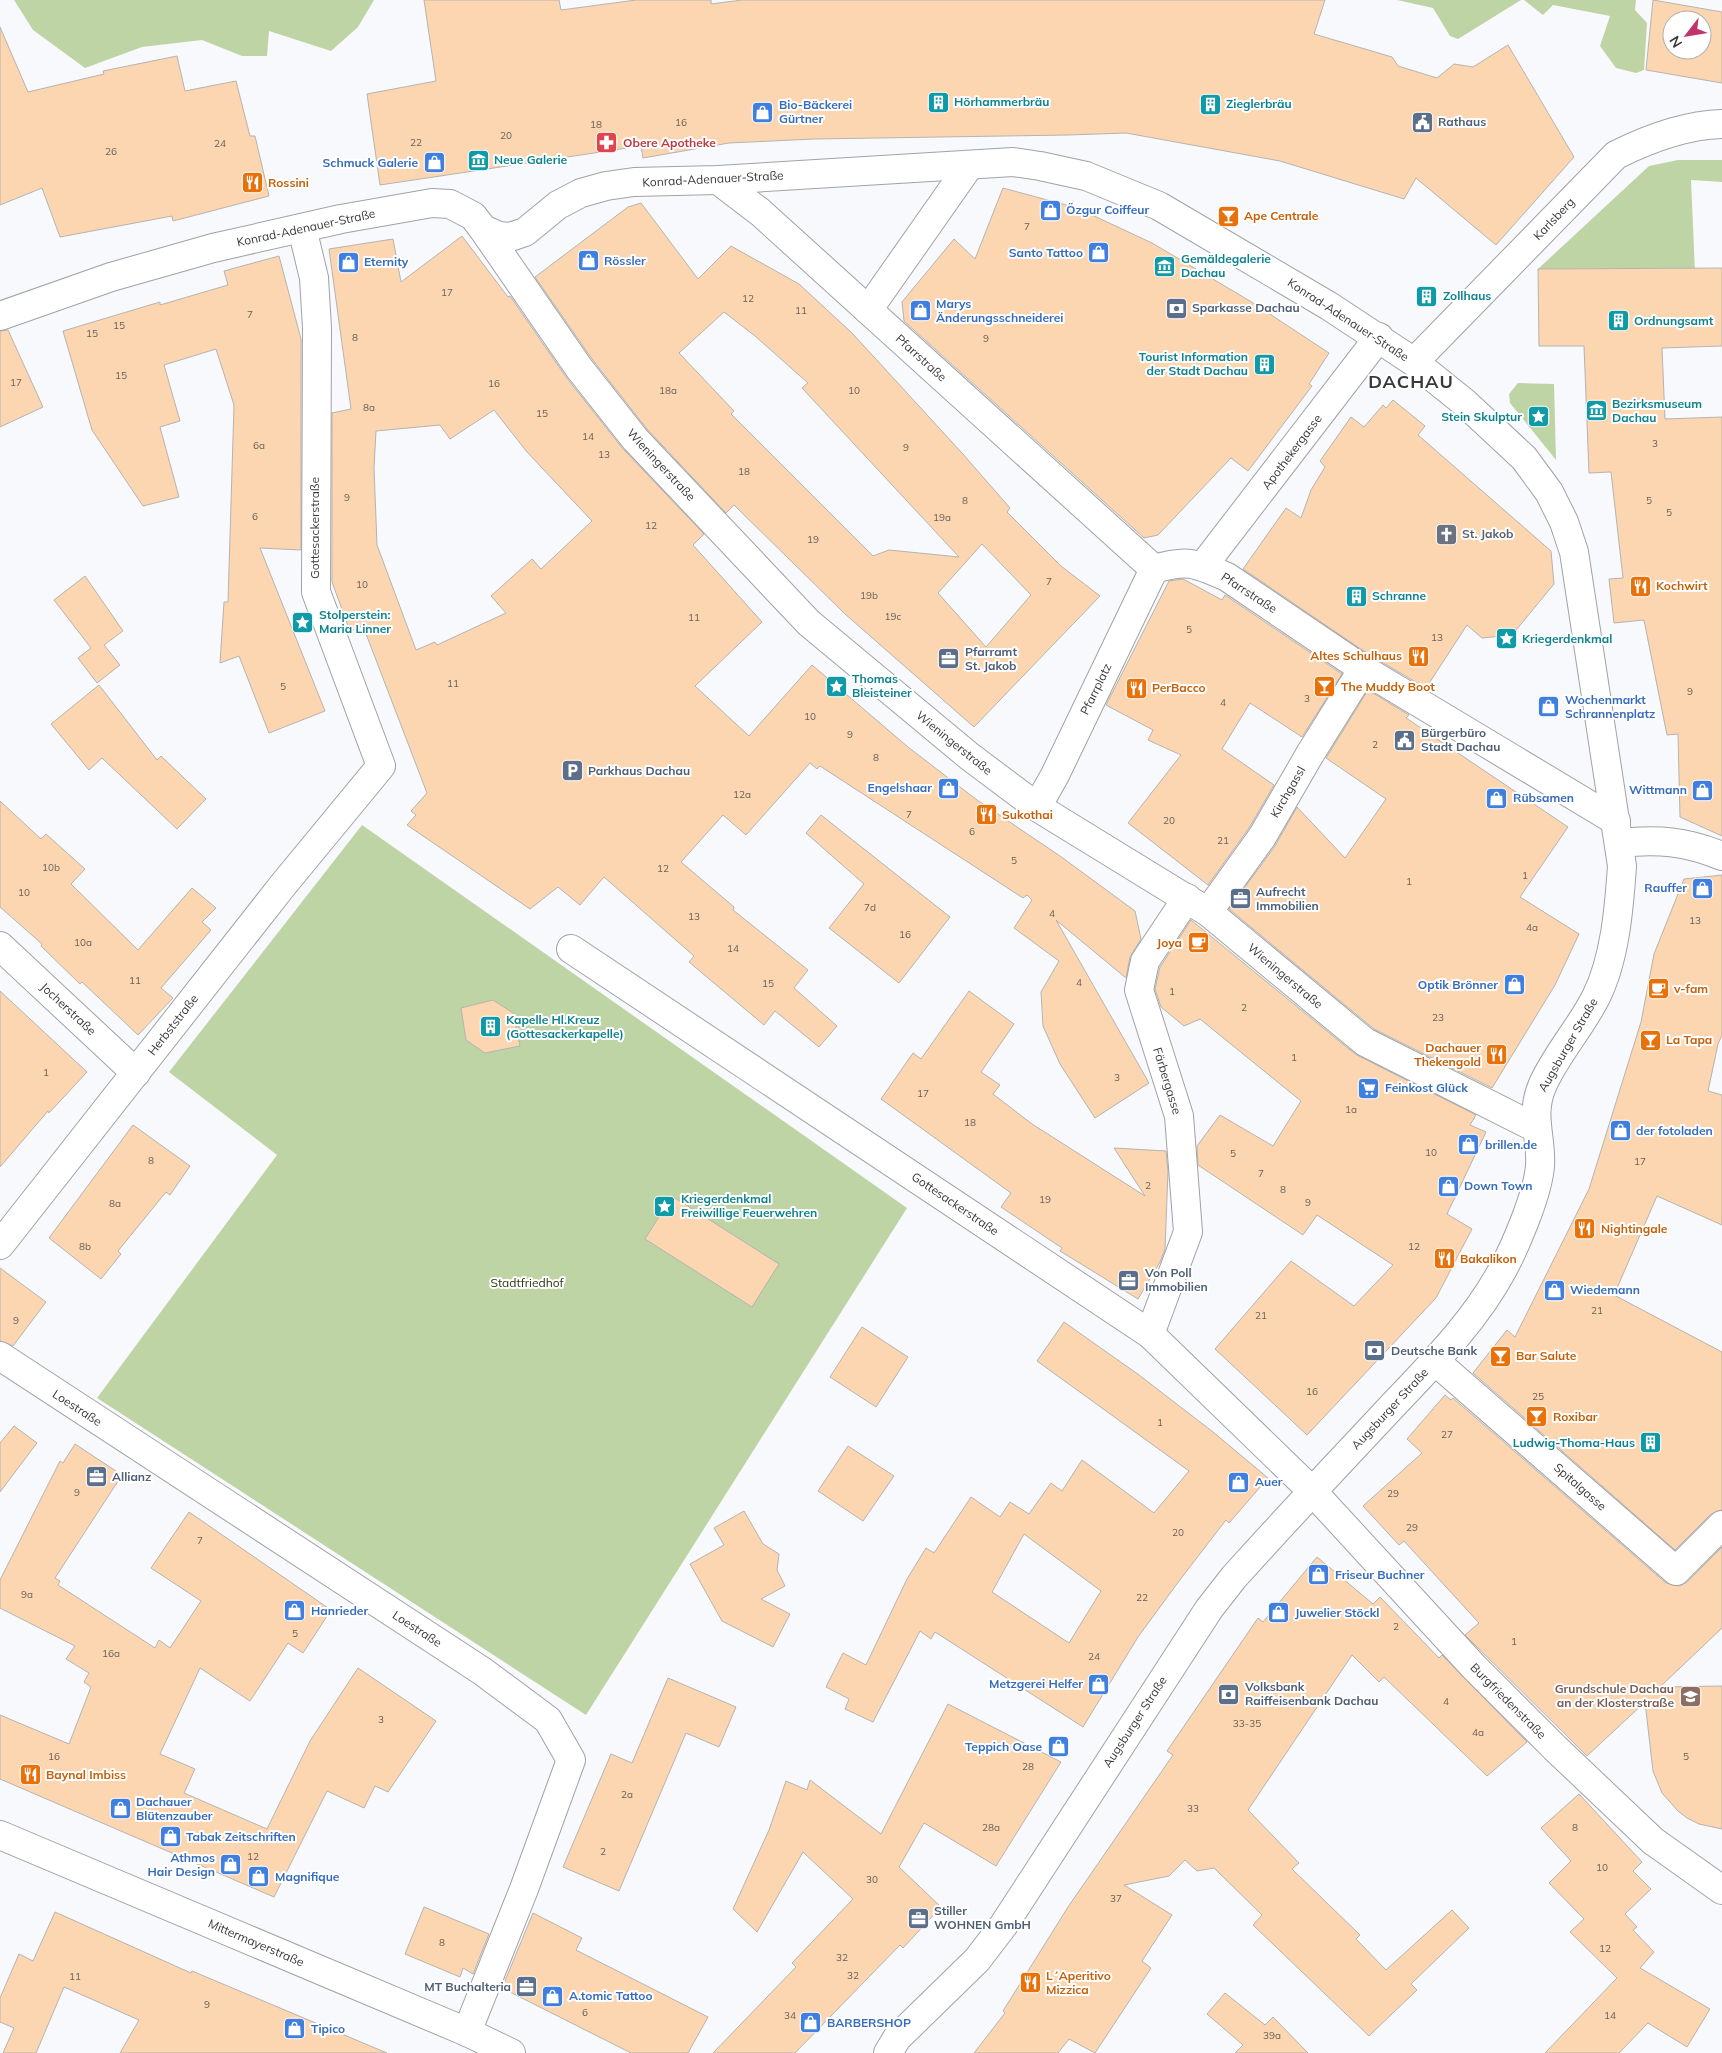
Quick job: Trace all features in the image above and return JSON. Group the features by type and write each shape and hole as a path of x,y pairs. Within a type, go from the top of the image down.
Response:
{"street":[{"name":"Karlsberg","path":"1414,362 1616,155 1647,140 1700,125 1722,124"},
{"name":"Konrad-Adenauer-Straße","path":"0,316 111,277 212,248 302,228 432,203 450,204 473,216 483,229 499,236 510,237 525,232 558,205 581,194 606,186 634,182 718,180 866,169 969,166 1013,162 1086,176 1125,190 1160,206 1379,337 1414,362"},
{"path":"868,310 969,166"},
{"name":"Pfarrstraße","path":"718,180 760,212 1154,569 1179,562 1203,566 1227,577 1362,669 1617,832"},
{"name":"Gottesackerstraße","path":"302,228 314,278 318,328 316,592 381,766 349,806"},
{"name":"Wieningerstraße","path":"483,229 579,368 635,439 808,623 969,756 1037,807 1197,905 1365,1042 1536,1128"},
{"name":"Apothekergasse","path":"1203,566 1379,337"},
{"name":"Augsburger Straße","path":"888,2053 897,2038 977,1960 1002,1926 1209,1609 1234,1577 1435,1361 1486,1297 1507,1260 1533,1195 1540,1168 1536,1105 1543,1084 1595,999 1605,978 1620,890 1622,866 1574,552 1564,522 1549,492 1524,458 1465,403 1414,362"},
{"name":"Pfarrplatz","path":"1037,807 1055,775 1154,569"},
{"name":"Kirchgassl","path":"1197,905 1262,837 1362,669"},
{"name":"Herbststraße","path":"0,1245 283,886 349,806"},
{"path":"1617,832 1652,840 1698,846 1722,856"},
{"name":"Färbergasse","path":"1150,1334 1188,1232 1179,1116 1139,990 1145,961 1197,905"},
{"name":"Jocherstraße","path":"0,946 136,1073"},
{"name":"Gottesackerstraße","path":"571,950 1150,1334 1312,1491"},
{"name":"Loestraße","path":"0,1356 482,1671 548,1720 571,1760 524,1889 467,2032"},
{"name":"Spitalgasse","path":"1435,1361 1676,1571 1722,1525"},
{"name":"Burgfriedenstraße","path":"1312,1491 1474,1668 1555,1748 1653,1841 1722,1890"},
{"name":"Mittermayerstraße","path":"0,1835 467,2032 511,2053"}],"green space":[{"path":"14,0 374,0 358,27 331,51 269,31 267,56 242,56 202,40 142,47 85,68 33,30"},
{"path":"1397,0 1521,0 1458,39 1450,36 1433,8"},
{"path":"1524,0 1636,0 1635,10 1647,23 1644,70 1636,73 1616,68 1600,46 1610,16 1553,5 1543,15"},
{"path":"1678,160 1722,160 1722,182 1691,180 1696,296 1682,268 1538,269 1649,166"},
{"path":"1518,383 1554,384 1556,460 1510,403 1509,394"},
{"name":"Stadtfriedhof","path":"362,825 907,1208 586,1715 97,1398 277,1155 169,1072"}],"building":[{"path":"424,0 559,0 561,10 636,0 711,0 711,4 742,0 1325,0 1314,34 1392,57 1398,66 1437,78 1454,64 1473,67 1508,45 1574,157 1496,245 1416,178 1404,199 1280,161 1126,133 814,139 729,143 643,158 641,146 380,185 367,94 436,81"},
{"path":"1653,0 1710,10 1662,10 1662,60 1712,60 1712,10 1722,12 1722,83 1646,70"},
{"path":"0,27 28,92 104,74 103,71 177,56 185,91 236,81 250,136 255,136 269,196 173,221 172,216 60,237 42,188 0,205"},
{"path":"1003,188 1077,208 1152,243 1250,301 1329,353 1309,384 1312,386 1248,471 1231,458 1158,535 1144,538 904,321 902,302 954,239 975,259"},
{"path":"641,203 698,279 731,246 799,284 852,333 962,453 1010,508 1007,512 1061,566 1100,596 974,727 845,614 734,505 726,513 647,429 592,359 535,277 628,207","holes":["724,312 755,336 808,383 802,388 959,557 889,550 873,556 731,414 734,411 679,353","982,544 1031,595 986,647 938,593"]},
{"path":"462,236 508,297 510,296 566,377 623,449 704,534 693,545 762,622 695,686 749,736 812,665 908,747 977,800 1060,856 1135,911 1141,939 1130,957 1126,978 1056,920 1149,1083 1095,1118 1060,1064 1043,1026 1041,992 1059,961 1014,928 1032,900 1027,895 1023,898 820,766 817,769 810,763 746,835 723,815 681,862 734,907 733,910 808,970 794,988 837,1026 819,1047 775,1011 764,1025 689,962 694,956 604,877 580,905 558,887 530,909 407,825 416,815 411,811 427,793 363,626 350,631 332,582 332,413 351,409 329,249 393,239 401,282","holes":["494,410 527,452 592,521 541,569 532,559 491,596 506,613 437,645 435,642 416,650 377,545 374,468 376,431 440,425 450,439"]},
{"path":"279,256 301,339 301,550 260,548 325,711 269,733 239,656 220,663 224,602 228,602 234,405 216,349 164,365 180,421 160,427 179,497 143,506 92,430 63,331 160,302 160,305 228,285 224,271"},
{"path":"1722,268 1722,346 1662,348 1665,419 1722,417 1722,836 1680,817 1678,734 1667,735 1644,620 1614,623 1609,579 1623,578 1611,472 1589,473 1584,346 1539,346 1538,269"},
{"path":"8,330 43,407 0,427 0,331"},
{"path":"1393,400 1425,426 1418,435 1551,551 1554,584 1512,635 1482,638 1467,625 1426,688 1371,656 1243,569 1286,508 1301,518 1311,490 1325,467 1320,461 1351,417 1364,427 1383,405 1386,408"},
{"path":"85,576 123,631 104,645 120,665 97,683 78,658 91,648 54,600"},
{"path":"1183,579 1222,600 1225,595 1342,674 1302,737 1250,703 1222,749 1274,785 1249,828 1208,885 1128,823 1181,755 1148,740 1153,730 1106,705 1169,581"},
{"path":"99,685 157,760 161,756 206,799 177,829 102,758 89,770 51,724"},
{"path":"1368,690 1409,715 1406,718 1568,827 1520,897 1579,934 1555,985 1492,1088 1374,1029 1229,909 1275,846 1297,807 1345,858 1386,799 1326,758"},
{"path":"0,801 41,839 46,834 85,869 71,884 138,950 192,888 216,908 202,922 211,930 161,988 173,998 138,1035 82,982 80,984 41,946 42,944 0,907"},
{"path":"821,815 950,917 899,983 829,928 864,884 806,833"},
{"path":"1722,875 1722,1035 1718,1044 1708,1091 1722,1095 1722,1225 1657,1196 1614,1295 1722,1352 1722,1510 1711,1514 1675,1550 1473,1373 1507,1330 1515,1337 1589,1189 1641,1022 1654,954 1684,879"},
{"path":"1191,920 1355,1054 1476,1115 1470,1125 1486,1132 1447,1214 1472,1229 1436,1298 1307,1435 1215,1349 1291,1261 1354,1306 1393,1265 1317,1215 1303,1235 1198,1165 1197,1146 1220,1115 1273,1146 1301,1101 1200,1019 1184,1026 1161,1007 1155,989 1160,967"},
{"path":"0,991 87,1072 49,1113 48,1111 0,1167"},
{"path":"969,991 1014,1024 981,1072 1000,1085 993,1094 1032,1124 1145,1196 1114,1148 1166,1151 1168,1171 1165,1249 1160,1262 1138,1299 1060,1251 1062,1248 1001,1207 1011,1193 881,1099 913,1053 921,1059"},
{"name":"Kapelle Hl.Kreuz (Gottesackerkapelle)","path":"493,1000 513,1013 520,1046 485,1053 466,1040 461,1008"},
{"path":"133,1125 190,1166 170,1195 166,1192 118,1251 121,1254 101,1279 49,1238"},
{"path":"672,1196 779,1264 752,1307 645,1239"},
{"path":"0,1268 46,1302 13,1346 0,1341"},
{"path":"1064,1322 1139,1375 1213,1432 1268,1478 1229,1523 1226,1520 1179,1581 1138,1637 1083,1727 935,1632 931,1639 920,1631 873,1722 845,1709 849,1699 826,1687 843,1653 866,1665 907,1579 926,1548 934,1553 971,1497 1000,1517 1010,1502 1029,1514 1051,1483 1062,1491 1082,1460 1154,1513 1189,1471 1037,1361","holes":["1024,1534 1101,1591 1069,1643 992,1592"]},
{"path":"862,1327 908,1357 876,1407 830,1377"},
{"path":"1445,1395 1451,1400 1453,1398 1666,1583 1680,1586 1687,1582 1722,1547 1722,1628 1660,1687 1722,1686 1722,1829 1699,1824 1687,1818 1662,1793 1653,1771 1645,1702 1587,1756 1465,1635 1479,1623 1404,1541 1399,1545 1363,1506 1422,1453 1407,1439"},
{"path":"14,1426 37,1443 0,1492 0,1443"},
{"path":"75,1444 122,1475 55,1578 60,1581 58,1585 155,1648 159,1640 170,1648 201,1601 151,1568 189,1512 331,1610 303,1653 288,1643 250,1701 200,1668 160,1754 195,1769 184,1793 267,1829 310,1741 358,1668 436,1721 388,1792 375,1786 364,1808 327,1791 274,1897 0,1779 0,1715 69,1744 91,1687 84,1682 89,1673 66,1659 75,1646 0,1608 0,1580 60,1461 63,1463"},
{"path":"848,1446 894,1476 863,1521 818,1491"},
{"path":"744,1511 763,1544 779,1554 777,1570 785,1586 761,1599 790,1614 773,1647 722,1621 690,1564 724,1545 714,1528"},
{"path":"1317,1557 1373,1604 1380,1597 1439,1658 1442,1655 1527,1742 1487,1776 1384,1677 1379,1682 1352,1655 1248,1810 1299,1863 1292,1869 1360,1935 1356,1939 1386,1970 1452,1910 1469,1928 1411,1984 1417,1990 1369,2036 1253,1925 1262,1915 1214,1868 1197,1871 1185,1860 1169,1876 1124,1885 1172,1915 1142,1961 1151,1968 1095,2053 1069,2039 1058,2053 974,2053 1005,2013 1003,2011 1068,1907 1173,1755 1167,1751 1258,1618 1263,1622"},
{"path":"668,1678 736,1707 719,1747 686,1733 619,1891 563,1867 611,1754 632,1763"},
{"path":"948,1704 1061,1762 996,1866 924,1823 899,1867 941,1907 903,1948 900,1945 795,2053 713,2053 796,1967 792,1963 853,1899 803,1852 757,1932 733,1909 769,1830 786,1781 807,1790 810,1780 881,1834"},
{"path":"1579,1794 1642,1862 1633,1871 1651,1889 1625,1914 1637,1927 1633,1930 1654,1952 1640,1968 1710,2009 1687,2047 1648,2023 1619,2053 1545,2053 1617,1978 1570,1932 1584,1919 1549,1883 1571,1861 1541,1828"},
{"path":"424,1907 489,1934 473,1974 463,1968 460,1977 405,1954"},
{"path":"55,1912 191,1973 192,1971 387,2053 120,2053 139,2020 64,1987 36,2053 3,2053 14,2028 0,2022 0,1998 19,1954 33,1961"},
{"path":"533,1913 582,1938 576,1950 708,2017 688,2053 631,2053 502,1988"},
{"path":"1225,1993 1265,2025 1273,2017 1308,2053 1235,2053 1243,2045 1207,2014"}],"place":[{"name":"Hörhammerbräu","path":"938,102"},
{"name":"Zieglerbräu","path":"1210,104"},
{"name":"Bio-Bäckerei Gürtner","path":"763,112"},
{"name":"Rathaus","path":"1422,122"},
{"name":"Obere Apotheke","path":"607,143"},
{"name":"Neue Galerie","path":"478,160"},
{"name":"Schmuck Galerie","path":"434,163"},
{"name":"Rossini","path":"252,183"},
{"name":"Özgur Coiffeur","path":"1050,210"},
{"name":"Ape Centrale","path":"1228,216"},
{"name":"Santo Tattoo","path":"1099,253"},
{"name":"Rössler","path":"588,261"},
{"name":"Eternity","path":"348,262"},
{"name":"Gemäldegalerie Dachau","path":"1165,266"},
{"name":"Zollhaus","path":"1427,296"},
{"name":"Sparkasse Dachau","path":"1176,308"},
{"name":"Marys Änderungsschneiderei","path":"920,311"},
{"name":"Ordnungsamt","path":"1618,321"},
{"name":"Tourist Information der Stadt Dachau","path":"1264,364"},
{"name":"Bezirksmuseum Dachau","path":"1596,411"},
{"name":"Stein Skulptur","path":"1538,417"},
{"name":"St. Jakob","path":"1446,534"},
{"name":"Kochwirt","path":"1640,586"},
{"name":"Schranne","path":"1356,596"},
{"name":"Stolperstein: Maria Linner","path":"303,622"},
{"name":"Kriegerdenkmal","path":"1506,639"},
{"name":"Altes Schulhaus","path":"1418,656"},
{"name":"Pfarramt St. Jakob","path":"949,659"},
{"name":"Thomas Bleisteiner","path":"836,686"},
{"name":"The Muddy Boot","path":"1325,687"},
{"name":"PerBacco","path":"1136,688"},
{"name":"Wochenmarkt Schrannenplatz","path":"1549,707"},
{"name":"Bürgerbüro Stadt Dachau","path":"1405,740"},
{"name":"Parkhaus Dachau","path":"572,771"},
{"name":"Engelshaar","path":"948,788"},
{"name":"Wittmann","path":"1703,790"},
{"name":"Rübsamen","path":"1497,798"},
{"name":"Sukothai","path":"986,815"},
{"name":"Rauffer","path":"1703,888"},
{"name":"Aufrecht Immobilien","path":"1240,899"},
{"name":"Joya","path":"1198,943"},
{"name":"Optik Brönner","path":"1514,985"},
{"name":"v-fam","path":"1658,989"},
{"name":"Kapelle Hl.Kreuz (Gottesackerkapelle)","path":"490,1027"},
{"name":"La Tapa","path":"1650,1040"},
{"name":"Dachauer Thekengold","path":"1497,1055"},
{"name":"Feinkost Glück","path":"1369,1088"},
{"name":"der fotoladen","path":"1620,1131"},
{"name":"brillen.de","path":"1469,1145"},
{"name":"Down Town","path":"1448,1186"},
{"name":"Kriegerdenkmal Freiwillige Feuerwehren","path":"665,1206"},
{"name":"Nightingale","path":"1585,1229"},
{"name":"Bakalikon","path":"1444,1259"},
{"name":"Von Poll Immobilien","path":"1129,1280"},
{"name":"Wiedemann","path":"1554,1290"},
{"name":"Deutsche Bank","path":"1375,1351"},
{"name":"Bar Salute","path":"1500,1356"},
{"name":"Roxibar","path":"1537,1417"},
{"name":"Ludwig-Thoma-Haus","path":"1651,1443"},
{"name":"Allianz","path":"96,1477"},
{"name":"Auer","path":"1239,1482"},
{"name":"Friseur Buchner","path":"1319,1575"},
{"name":"Hanrieder","path":"295,1611"},
{"name":"Juwelier Stöckl","path":"1279,1613"},
{"name":"Metzgerei Helfer","path":"1099,1684"},
{"name":"Volksbank Raiffeisenbank Dachau","path":"1229,1694"},
{"name":"Grundschule Dachau an der Klosterstraße","path":"1690,1696"},
{"name":"Teppich Oase","path":"1058,1747"},
{"name":"Baynal Imbiss","path":"30,1775"},
{"name":"Dachauer Blütenzauber","path":"120,1809"},
{"name":"Tabak Zeitschriften","path":"170,1837"},
{"name":"Athmos Hair Design","path":"231,1865"},
{"name":"Magnifique","path":"259,1877"},
{"name":"Stiller WOHNEN GmbH","path":"918,1918"},
{"name":"L´Aperitivo Mizzica","path":"1030,1983"},
{"name":"MT Buchalteria","path":"527,1987"},
{"name":"A.tomic Tattoo","path":"553,1996"},
{"name":"BARBERSHOP","path":"811,2023"},
{"name":"Tipico","path":"295,2029"}],"district":[{"name":"DACHAU","path":"1411,382"}]}
